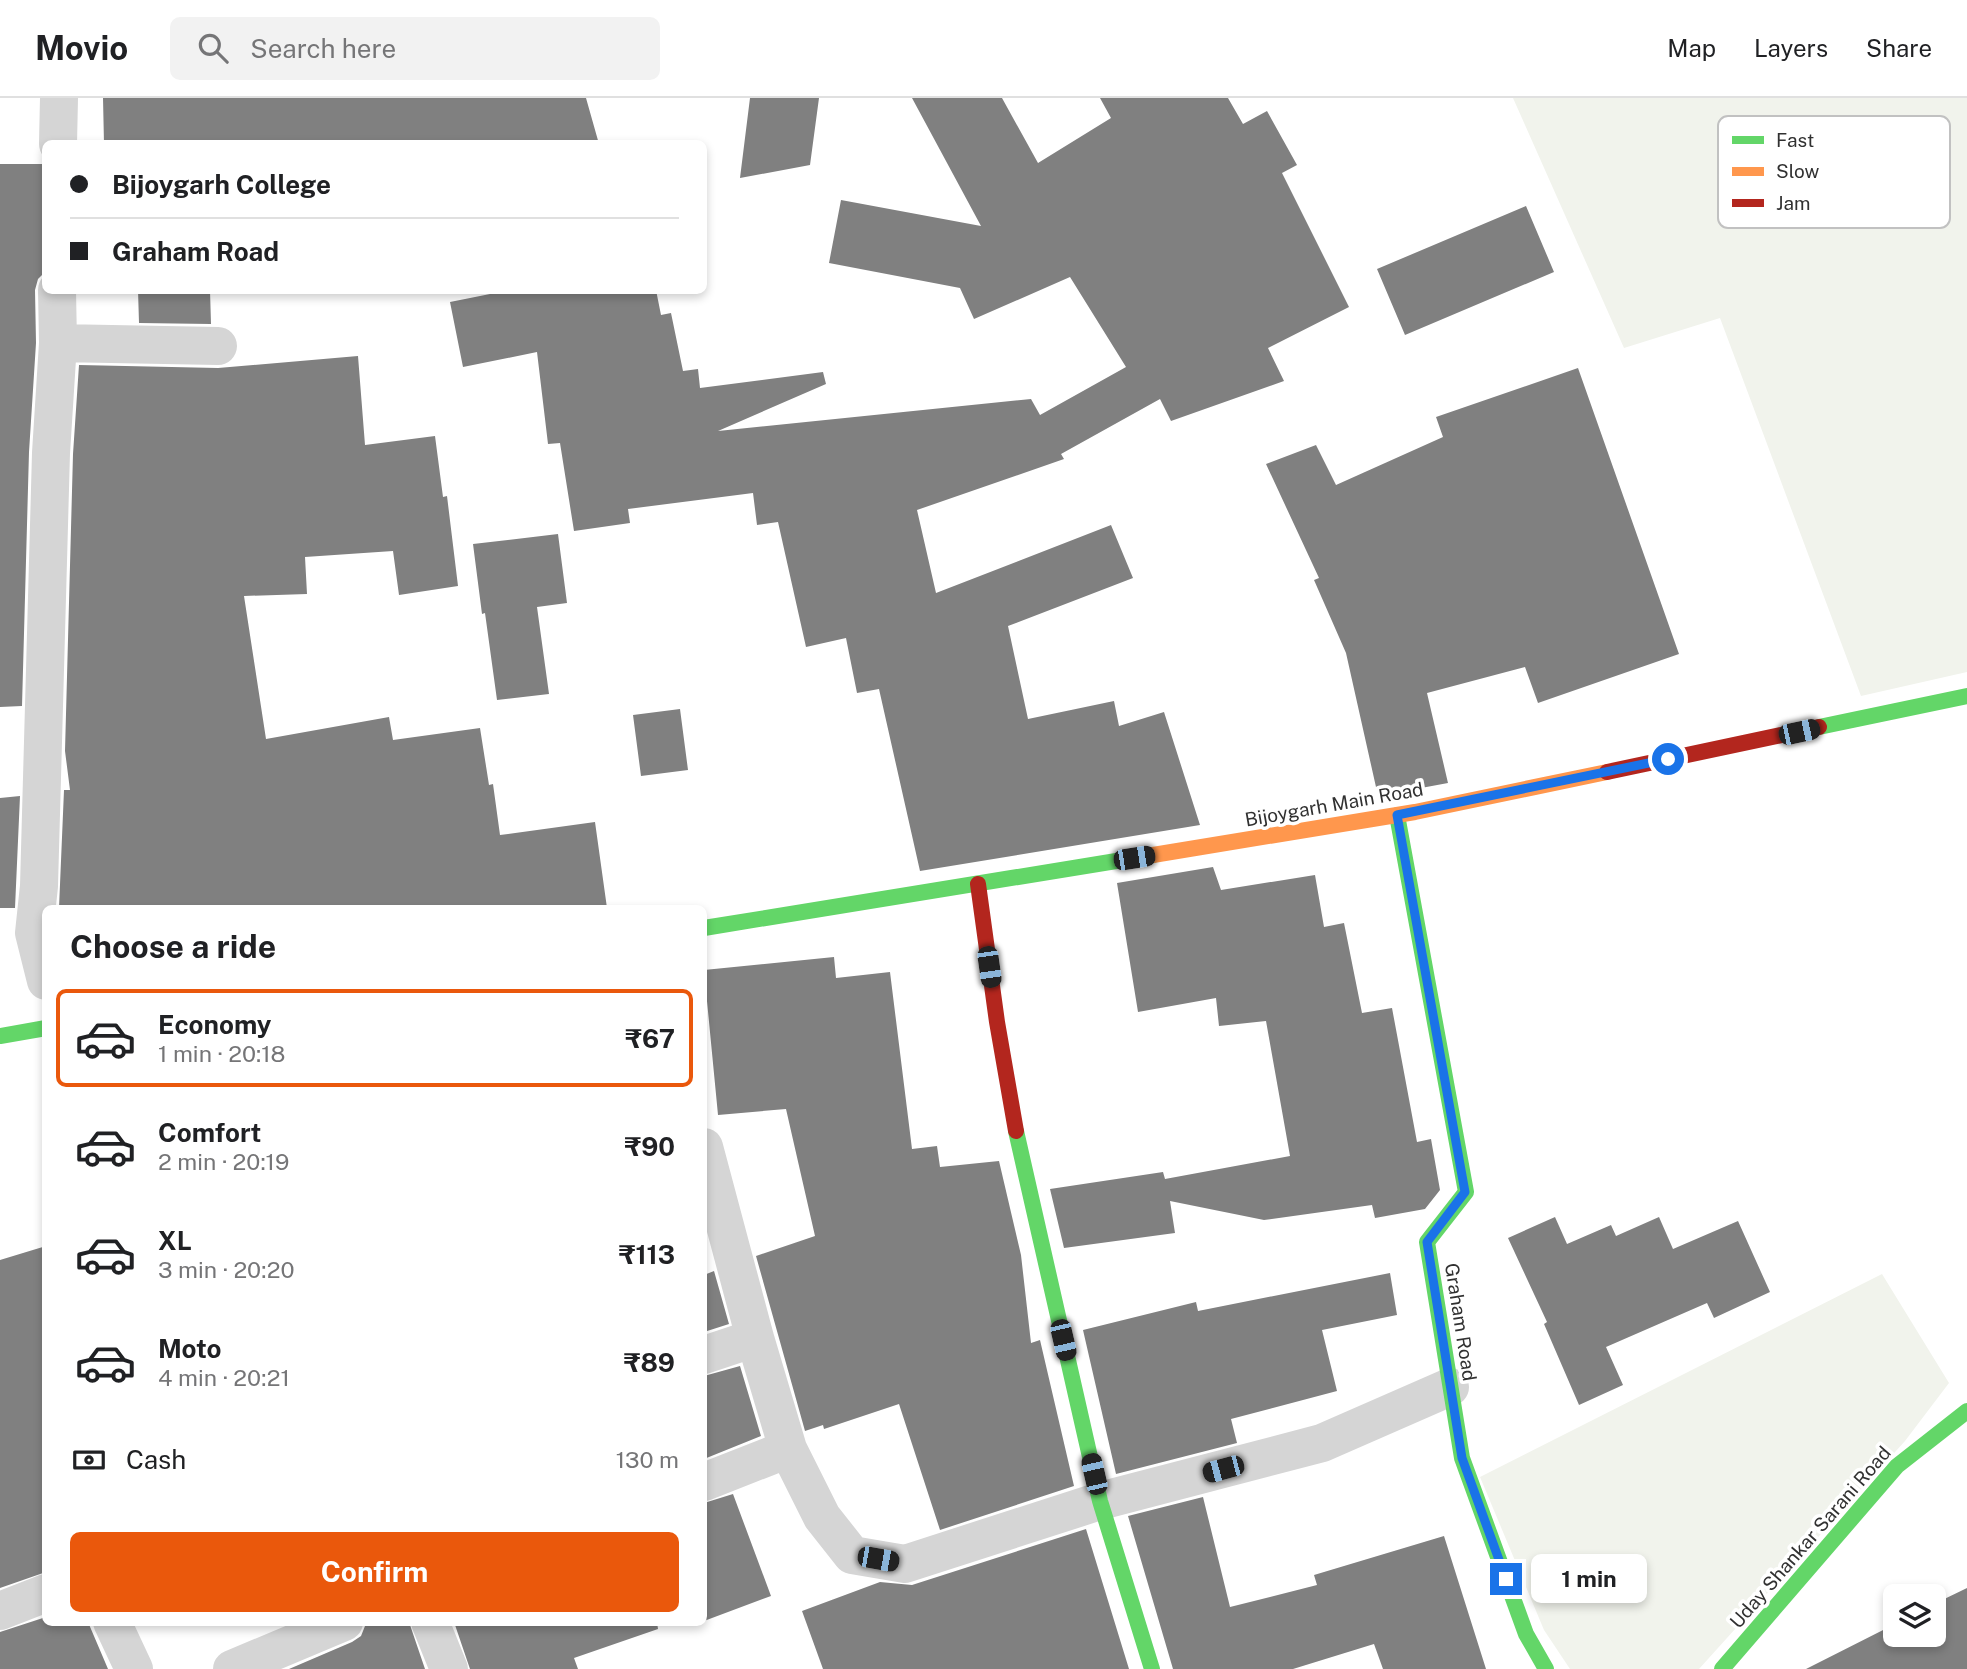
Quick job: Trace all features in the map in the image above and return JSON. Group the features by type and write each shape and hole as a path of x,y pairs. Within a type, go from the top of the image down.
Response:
{"street":[{"path":"58,140 59,98"},
{"path":"42,965 34,933 40,860 51,453 58,343 57,294"},
{"path":"58,343 218,346"},
{"name":"Bijoygarh Main Road","path":"707,928 1397,815 1967,696"},
{"name":"Graham Road","path":"1397,815 1465,1192 1427,1242 1462,1458 1526,1634 1546,1669"},
{"path":"978,884 1019,1152 1100,1501 1152,1669"},
{"path":"0,1036 42,1029"},
{"path":"707,1158 788,1449 822,1517 852,1555 905,1564 1100,1501 1322,1443 1450,1387"},
{"path":"707,1354 755,1338"},
{"name":"Uday Shankar Sarani Road","path":"1722,1669 1897,1466 1967,1411"},
{"path":"707,1481 788,1449"},
{"path":"0,1611 42,1595"},
{"path":"114,1626 134,1669"},
{"path":"232,1669 334,1626"},
{"path":"432,1626 449,1669"}],"shaded area":[{"path":"1513,98 1967,98 1967,672 1861,696 1720,318 1624,348"},
{"path":"1882,1274 1949,1383 1905,1441 1699,1669 1570,1669 1544,1630 1480,1477"}],"building":[{"path":"103,98 586,98 598,140 104,140"},
{"path":"750,98 819,98 810,165 740,178"},
{"path":"912,98 1002,98 1038,163 1111,118 1100,98 1228,98 1243,124 1267,111 1297,165 1282,173 1349,307 1268,348 1284,381 1171,421 1160,399 1061,454 1064,459 917,510 936,593 1111,525 1133,578 1008,626 1028,719 1114,701 1119,726 1164,712 1200,825 920,871 879,689 857,693 846,638 806,647 778,522 757,525 753,493 628,509 630,523 574,531 560,443 548,444 537,352 463,367 450,302 490,294 657,294 661,315 671,313 683,371 698,369 700,388 823,372 826,384 718,431 1031,399 1040,415 1126,367 1070,277 974,319 960,288 829,263 841,200 981,226"},
{"path":"0,164 42,164 42,275 35,290 36,343 29,452 22,706 0,707"},
{"path":"1526,206 1554,272 1405,335 1377,269"},
{"path":"138,294 210,294 211,324 139,323"},
{"path":"358,356 365,445 435,436 443,497 447,496 458,586 399,595 393,551 305,557 307,594 244,596 266,739 389,717 393,740 480,728 489,785 493,784 500,835 595,822 607,905 59,905 64,790 70,790 65,751 73,454 79,365 218,368"},
{"path":"1578,368 1679,654 1538,703 1525,667 1427,693 1448,783 1378,796 1346,653 1314,580 1319,578 1266,464 1316,445 1336,485 1443,437 1436,417"},
{"path":"558,534 567,603 537,607 549,694 497,700 473,544"},
{"path":"680,709 688,770 641,776 633,715"},
{"path":"20,796 15,908 0,908 0,798"},
{"path":"1213,867 1221,890 1315,875 1324,927 1344,923 1362,1013 1392,1008 1417,1142 1431,1139 1440,1190 1425,1209 1375,1218 1372,1205 1264,1220 1170,1201 1175,1233 1064,1248 1050,1189 1163,1172 1165,1179 1290,1156 1266,1021 1219,1026 1216,998 1138,1012 1117,883"},
{"path":"834,957 836,978 890,972 912,1149 937,1146 940,1167 999,1161 1021,1255 1031,1343 1040,1340 1074,1486 940,1530 899,1404 824,1429 823,1425 805,1431 756,1256 815,1236 786,1109 718,1115 707,1001 707,970"},
{"path":"1555,1217 1567,1244 1611,1225 1616,1236 1659,1217 1673,1249 1738,1221 1770,1292 1714,1318 1707,1303 1606,1347 1623,1385 1579,1405 1544,1324 1547,1322 1508,1238"},
{"path":"42,1247 42,1573 0,1588 0,1260"},
{"path":"714,1271 729,1324 707,1331 707,1274"},
{"path":"1390,1273 1397,1315 1322,1330 1337,1391 1231,1419 1237,1443 1116,1474 1083,1330 1196,1302 1198,1311"},
{"path":"740,1366 761,1436 707,1458 707,1375"},
{"path":"733,1494 771,1596 707,1620 707,1502"},
{"path":"1203,1497 1230,1607 1317,1585 1314,1575 1444,1536 1486,1669 1383,1669 1374,1644 1293,1669 1173,1669 1128,1516"},
{"path":"1086,1529 1129,1669 823,1669 802,1611 880,1582 912,1585"},
{"path":"1967,1588 1967,1669 1806,1669 1883,1630 1883,1647 1946,1647 1946,1598"},
{"path":"42,1618 42,1626 90,1626 108,1669 0,1669 0,1632"},
{"path":"365,1626 410,1626 425,1669 289,1669 352,1642 361,1636"},
{"path":"455,1626 658,1626 658,1629 574,1658 578,1669 470,1669"}],"traffic: fast":[{"path":"1819,727 1967,696"},
{"path":"1397,815 1466,1192 1427,1242 1462,1458 1526,1634 1546,1669"},
{"path":"707,928 1153,855"},
{"path":"0,1036 42,1029"},
{"path":"1016,1131 1100,1501 1152,1669"},
{"path":"1722,1669 1897,1466 1967,1411"}],"traffic: slow":[{"path":"1153,855 1415,812 1607,772"}],"traffic: jam":[{"path":"1607,772 1819,727"},
{"path":"978,884 997,1022 1016,1131"}],"route":[{"path":"1506,1579 1462,1458 1427,1242 1465,1192 1397,815 1668,759"}]}
